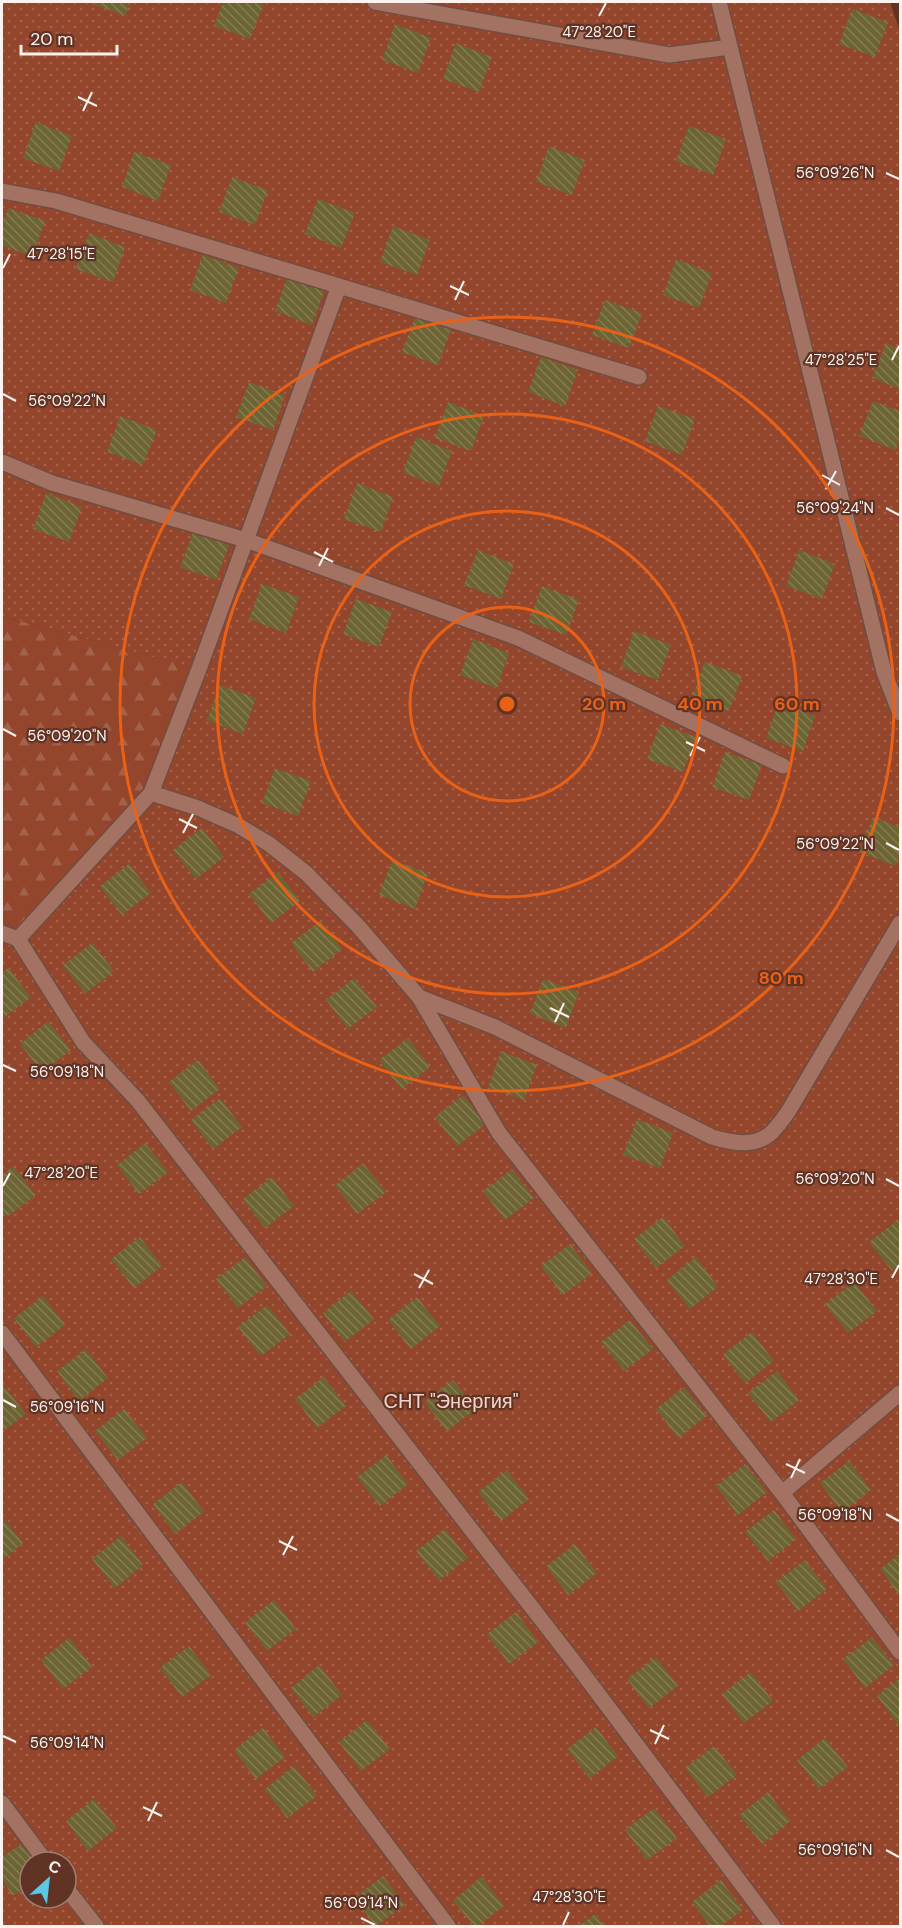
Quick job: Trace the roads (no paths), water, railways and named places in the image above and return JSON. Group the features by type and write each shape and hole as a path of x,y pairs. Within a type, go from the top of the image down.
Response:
{"street":[{"path":"375,2 669,55 730,47"},
{"path":"719,2 884,672 900,713"},
{"path":"2,191 56,201 639,377"},
{"path":"18,939 151,793 199,669 339,285"},
{"path":"2,462 52,483 246,540 518,638 783,766"},
{"path":"151,793 198,808 239,826 269,844 306,873 358,926 419,997 499,1133 782,1493 900,1652"},
{"path":"419,997 495,1027 712,1137 732,1143 753,1142 771,1133 788,1112 900,923"},
{"path":"2,933 18,939 83,1042 138,1101 576,1663 774,1926"},
{"path":"2,1333 448,1926"},
{"path":"782,1493 900,1393"},
{"path":"2,1803 37,1850"},
{"path":"78,1903 96,1926"}],"park label":[{"name":"СНТ \"Энергия\"","path":"451,1401"}]}
